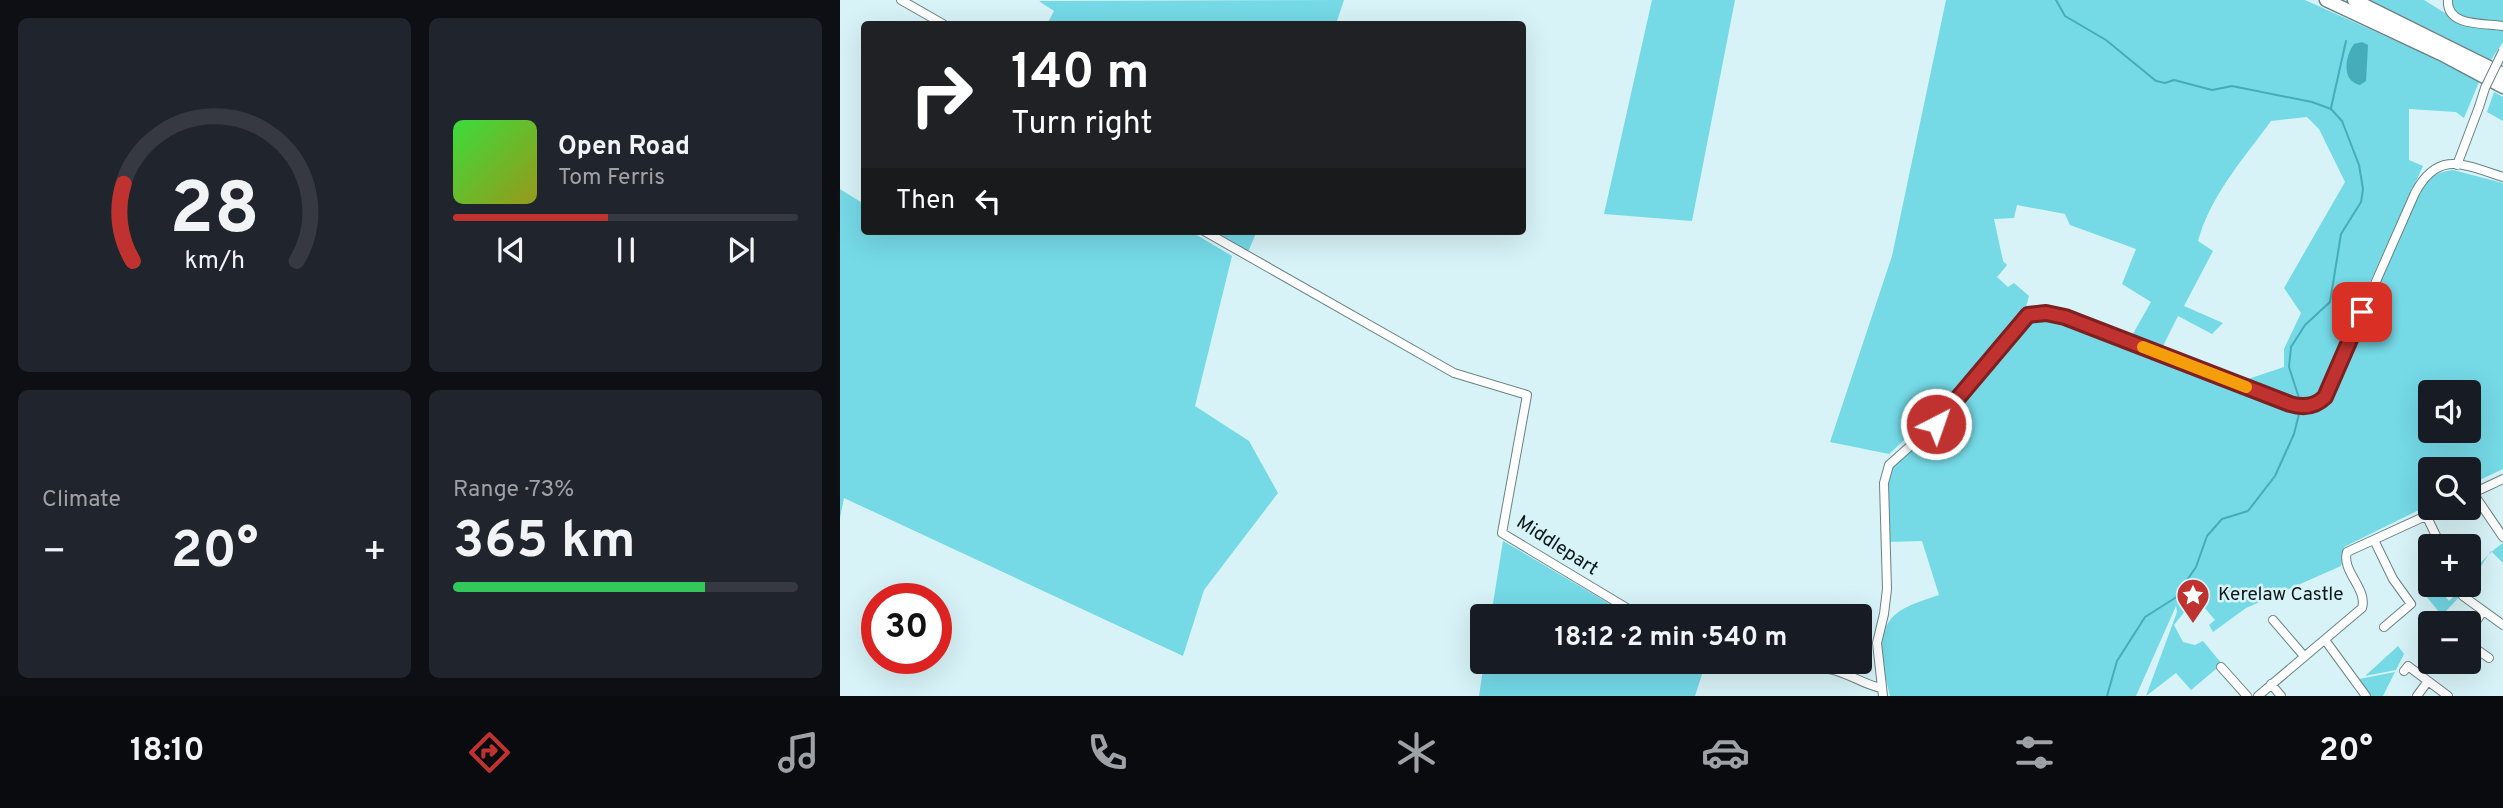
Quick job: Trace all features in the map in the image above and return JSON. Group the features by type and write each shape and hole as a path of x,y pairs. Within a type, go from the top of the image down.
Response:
{"highway":[{"path":"2326,0 2441,54 2503,87"},
{"path":"2354,0 2503,74"}],"street":[{"path":"901,0 938,21"},
{"path":"2448,0 2449,10 2454,18 2503,26"},
{"path":"2457,164 2485,88 2503,51"},
{"path":"1882,692 1877,643 1887,589 1884,483 1889,465 1936,424 2028,315 2046,313 2065,317 2300,406 2314,405 2325,397 2423,178 2442,164 2457,164 2503,177"},
{"name":"Middlepart","path":"1211,235 1454,373 1527,395 1502,533 1620,604"},
{"path":"2481,489 2503,479"},
{"path":"2481,507 2503,537"},
{"path":"2258,696 2363,606 2363,598 2346,561 2347,552 2418,519"},
{"path":"2374,540 2393,579 2411,604 2384,627"},
{"path":"2464,597 2503,625"},
{"path":"2273,620 2304,656"},
{"path":"2325,640 2367,696"},
{"path":"2481,652 2489,658"},
{"path":"2404,671 2408,666 2448,696"},
{"path":"2221,667 2246,696"},
{"path":"1847,674 1882,692"},
{"path":"2417,696 2427,681"},
{"path":"2271,684 2281,696"}],"shaded area":[{"path":"1344,0 1337,21 1049,21 1054,11 1039,1"},
{"path":"1652,0 1735,0 1692,221 1604,214"},
{"path":"1946,0 2305,0 2425,54 2479,82 2464,118 2456,112 2409,109 2409,160 2423,166 2323,385 2313,398 2301,403 2248,379 2284,367 2284,349 2301,313 2284,288 2345,182 2319,129 2307,117 2271,121 2219,193 2203,224 2198,241 2213,251 2184,306 2223,323 2212,334 2178,316 2161,350 2130,339 2151,302 2122,284 2136,249 2070,225 2065,214 2017,205 2014,218 1994,219 2003,261 2007,265 1997,277 2008,287 2014,283 2029,296 2026,307 1947,401 1889,454 1830,442 1892,256"},
{"path":"2371,0 2424,0 2458,21 2503,28 2503,42 2491,60"},
{"path":"2451,0 2503,0 2503,23 2459,16 2453,11"},
{"path":"2362,42 2368,45 2366,81 2360,85 2350,79 2346,68 2354,44"},
{"path":"2494,92 2503,97 2503,121 2487,112"},
{"path":"2453,170 2503,183 2503,469 2481,479 2481,457 2418,457 2418,510 2344,547 2341,566 2246,608 2213,632 2209,625 2215,620 2203,606 2185,611 2174,625 2183,642 2195,645 2203,641 2222,664 2191,690 2176,673 2146,696 2177,612 2176,606 2136,696 1890,696 1882,648 1886,626 1903,609 1939,595 1922,541 1888,542 1886,502 1890,472 1894,463 1950,416 2031,320 2045,317 2065,321 2307,414 2313,412 2323,407 2328,400 2417,199 2430,178"},
{"path":"840,189 861,202 861,235 1197,235 1232,256 1195,406 1249,441 1278,493 1204,590 1183,656 844,498 840,518"},
{"path":"1218,235 1255,235 1248,252"},
{"path":"1503,541 1610,604 1493,604"},
{"path":"2503,543 2503,563 2492,552"},
{"path":"2427,597 2446,597 2449,601 2453,597 2459,597 2446,611 2438,611"},
{"path":"2398,646 2404,654 2396,670 2365,676"},
{"path":"2395,672 2383,696 2371,696 2359,679"},
{"path":"1482,674 1702,674 1695,696 1479,696"}],"waterway":[{"path":"2056,0 2065,16 2106,40 2156,81 2165,83 2174,80 2212,90 2232,86 2312,102 2331,109 2342,121 2359,165 2363,189 2361,202 2341,234 2330,302 2305,325 2291,347 2289,367 2300,401"},
{"path":"2331,108 2346,41"},
{"path":"2107,696 2117,661 2145,617 2175,598 2196,567 2207,536 2222,519 2248,511 2275,476 2294,434 2300,410"}],"slow traffic":[{"path":"2143,347 2246,387"}],"place":[{"name":"Kerelaw Castle","path":"2193,625"}],"route":[{"path":"1936,424 2028,315 2046,313 2065,317 2295,406 2305,407 2314,405 2325,397 2362,312"}]}
